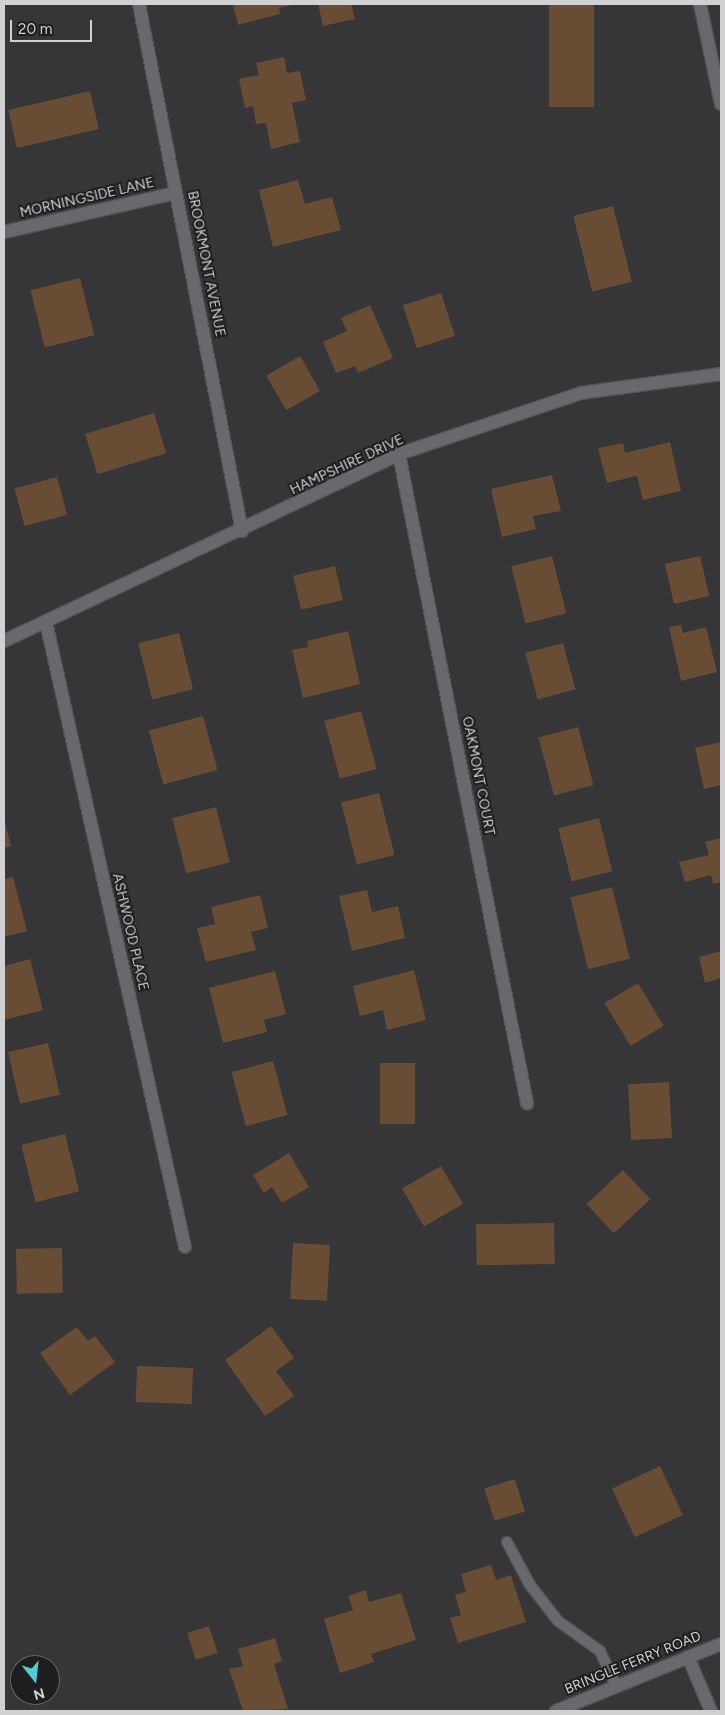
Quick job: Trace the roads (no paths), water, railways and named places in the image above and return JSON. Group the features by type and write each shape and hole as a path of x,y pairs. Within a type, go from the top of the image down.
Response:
{"street":[{"name":"BROOKMONT AVENUE","path":"139,4 242,531"},
{"path":"700,4 721,104"},
{"name":"MORNINGSIDE LANE","path":"4,232 176,193"},
{"name":"HAMPSHIRE DRIVE","path":"4,641 242,531 399,454 581,393 721,374"},
{"name":"OAKMONT COURT","path":"399,454 527,1103"},
{"name":"ASHWOOD PLACE","path":"46,622 185,1247"},
{"name":"BRINGLE FERRY ROAD","path":"556,1711 721,1644"},
{"path":"688,1657 711,1711"}],"lane":[{"path":"507,1542 530,1586 558,1621 600,1651 616,1686"}]}
